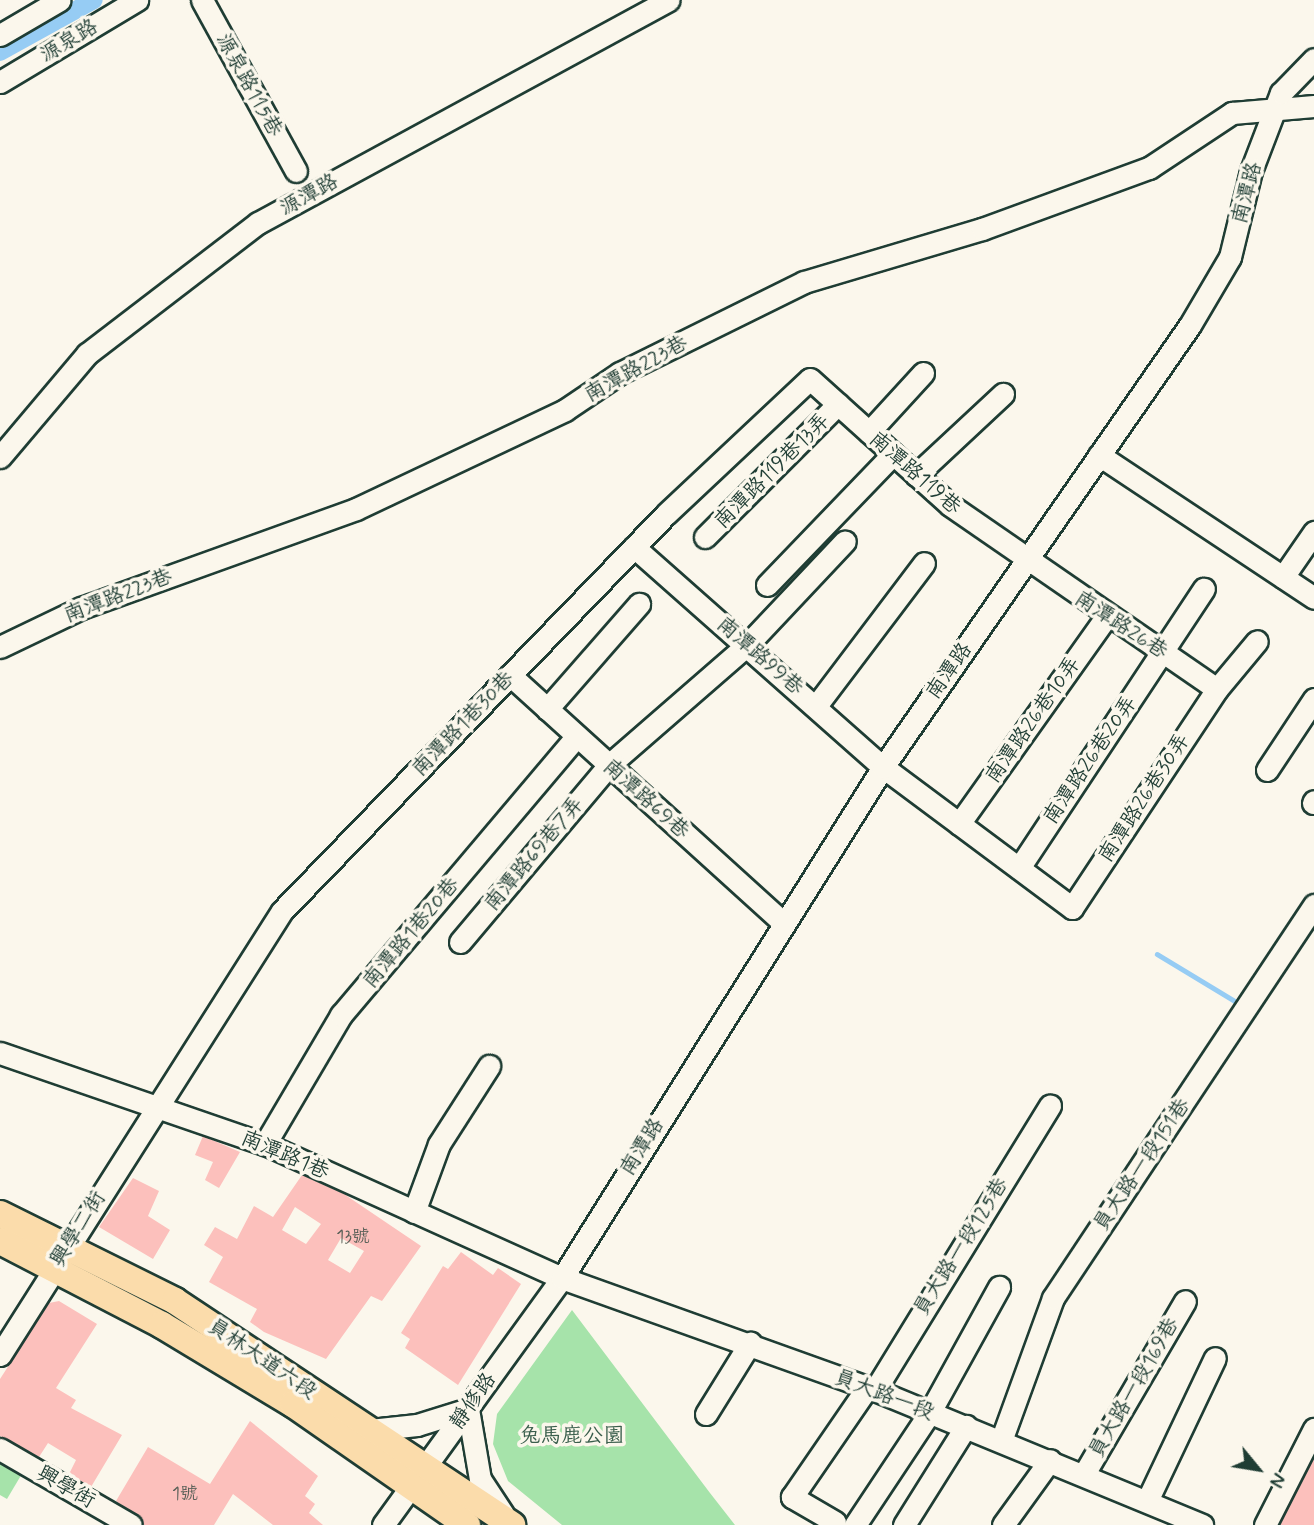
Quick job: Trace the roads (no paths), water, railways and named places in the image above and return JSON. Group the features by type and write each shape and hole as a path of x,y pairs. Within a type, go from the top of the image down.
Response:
{"main road":[{"name":"員林大道六段","path":"0,1214 176,1301 370,1430 467,1525"},
{"name":"員林大道六段","path":"0,1241 281,1397 418,1478 511,1525"}],"street":[{"path":"0,35 60,0"},
{"name":"源泉路","path":"0,82 137,0"},
{"name":"源泉路115巷","path":"202,0 296,171"},
{"name":"源潭路","path":"0,457 87,354 258,223 667,0"},
{"name":"南潭路","path":"562,1278 782,922 883,767 1100,455 1230,257 1281,93 1314,59"},
{"name":"南潭路223巷","path":"0,647 81,608 356,509 565,410 620,373 804,282 982,229 1136,173 1232,113 1314,106"},
{"path":"869,432 923,373"},
{"name":"南潭路119巷","path":"810,379 916,475 1025,562"},
{"name":"南潭路1巷30巷","path":"157,1104 282,911 634,547 810,379"},
{"path":"916,475 1003,394"},
{"name":"南潭路119巷13弄","path":"705,537 838,404"},
{"path":"767,585 893,454"},
{"path":"1100,455 1314,598"},
{"path":"1283,577 1314,532"},
{"name":"南潭路69巷7弄","path":"460,942 609,765 748,644 845,541"},
{"name":"南潭路99巷","path":"634,547 748,644 883,767 1072,908"},
{"name":"南潭路26巷","path":"1025,562 1217,689"},
{"path":"816,706 924,563"},
{"name":"南潭路26巷20弄","path":"1019,868 1204,589"},
{"path":"547,709 639,604"},
{"name":"南潭路26巷10弄","path":"960,824 1107,616"},
{"name":"南潭路26巷30弄","path":"1072,908 1217,689 1256,641"},
{"name":"南潭路69巷","path":"510,675 782,922"},
{"path":"1267,770 1314,699"},
{"name":"南潭路1巷20巷","path":"265,1144 341,1015 577,736"},
{"name":"員大路一段151巷","path":"1001,1440 1053,1298 1314,905"},
{"name":"南潭路1巷","path":"0,1053 157,1104 265,1144 562,1278"},
{"path":"414,1212 439,1144 489,1066"},
{"name":"興學二街","path":"0,1355 157,1104"},
{"name":"員大路一段125巷","path":"845,1524 792,1497 871,1389 1050,1106"},
{"name":"員大路一段","path":"562,1278 750,1343 871,1389 1084,1474 1193,1523"},
{"name":"靜修路","path":"383,1525 562,1278"},
{"path":"845,1524 930,1412 999,1287"},
{"name":"員大路一段169巷","path":"1084,1474 1185,1301"},
{"path":"706,1414 750,1343"},
{"path":"1147,1501 1215,1358"},
{"path":"370,1430 417,1425 468,1409 480,1479 511,1525"},
{"path":"904,1525 966,1426"},
{"path":"1265,1525 1314,1429"},
{"name":"興學街","path":"0,1449 131,1525"},
{"path":"1003,1525 1050,1460"}],"waterway":[{"path":"0,52 94,0"},
{"path":"1157,954 1240,1004"}],"park label":[{"name":"兔馬鹿公園","path":"572,1436"}]}
